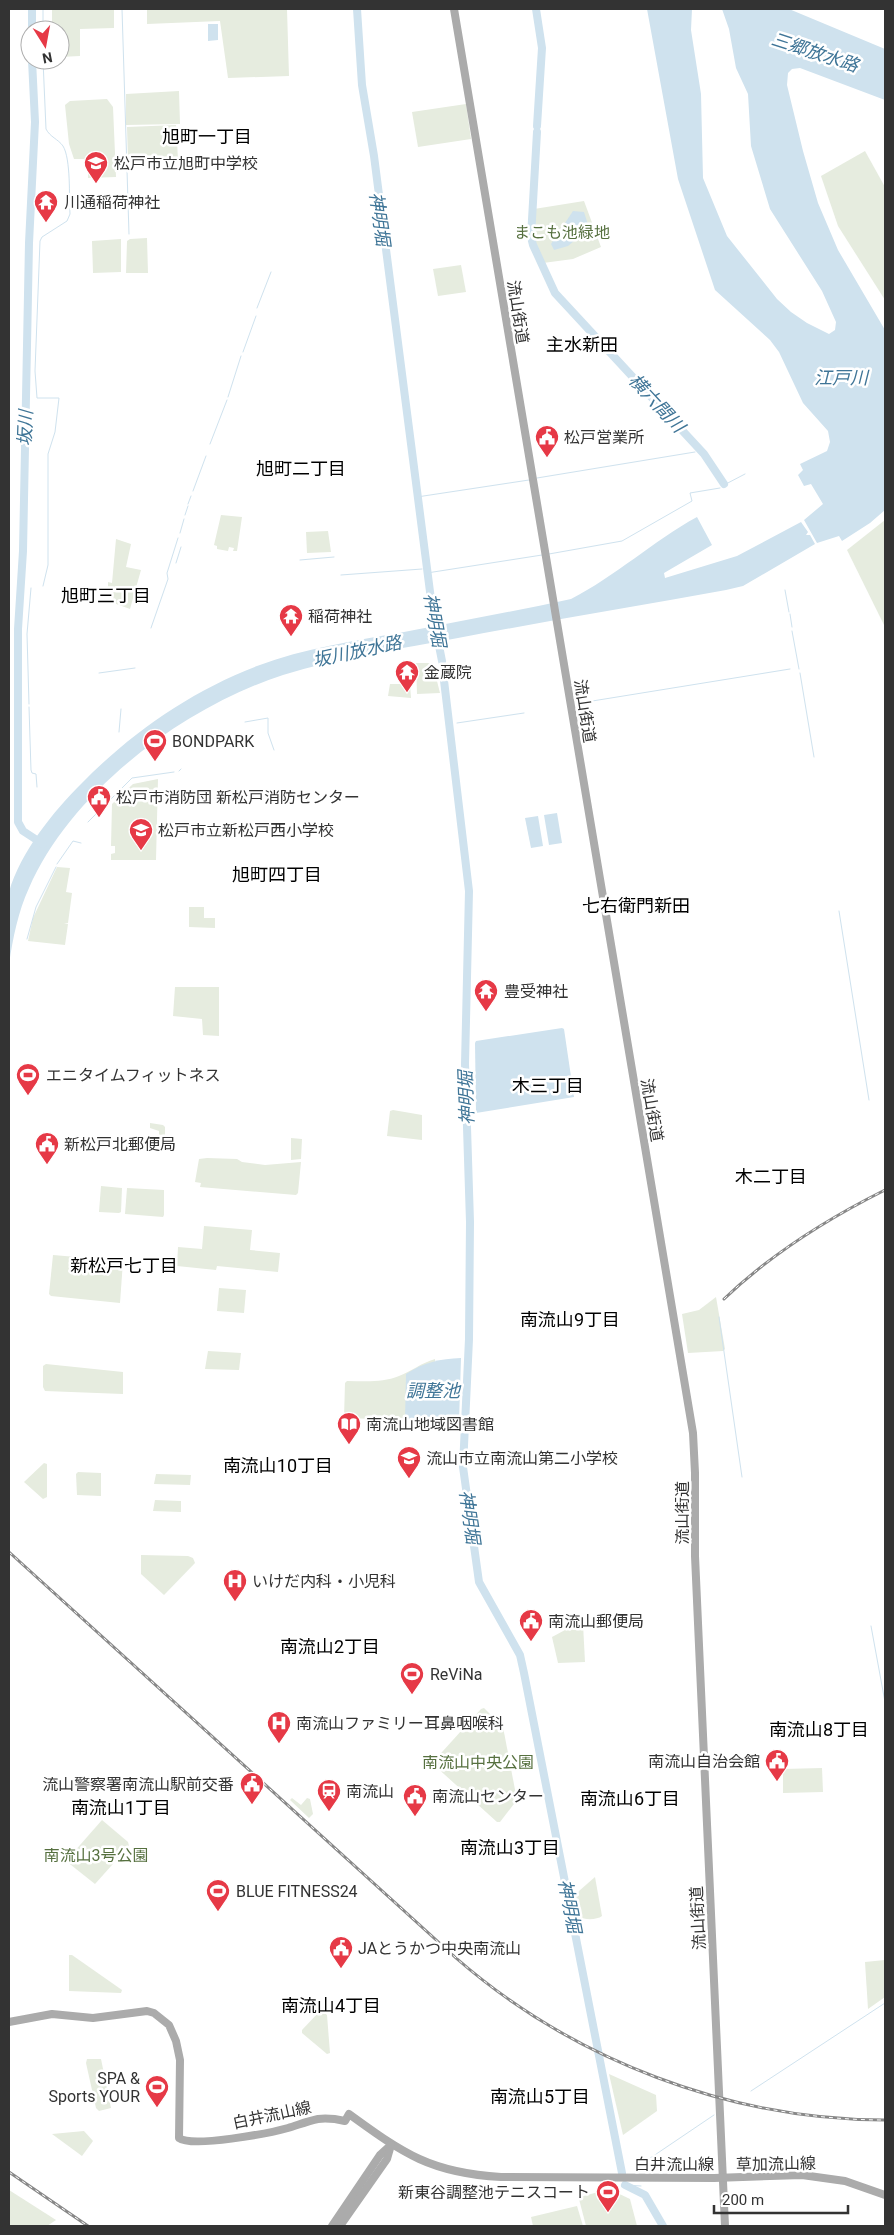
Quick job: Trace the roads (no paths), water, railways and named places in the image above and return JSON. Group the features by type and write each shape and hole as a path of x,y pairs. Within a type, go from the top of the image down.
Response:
{"main road":[{"name":"流山街道","path":"454,9 694,1444 695,1556 725,2226"},
{"name":"白井流山線","path":"9,2022 52,2014 93,2018 147,2011 154,2013 172,2029 178,2049 180,2069 179,2138 186,2142 197,2143 249,2136 319,2119 345,2121 349,2114 391,2145 428,2164 478,2176 724,2178"},
{"path":"332,2226 380,2155 391,2145"},
{"path":"340,2226 386,2159 391,2145"},
{"name":"草加流山線","path":"724,2178 820,2176 845,2181 885,2195"}],"water":[{"name":"江戸川","path":"647,9 692,9 691,30 701,94 703,178 727,236 777,299 807,323 829,334 835,330 836,322 822,291 770,209 751,146 748,94 736,68 729,29 722,9 789,9 885,49 885,100 800,68 792,69 788,73 787,85 818,203 838,250 885,330 885,510 870,523 842,541 839,536 817,543 804,520 823,504 811,484 804,486 798,475 803,470 800,464 827,451 830,442 828,431 803,403 779,352 770,340 715,290 678,179"},
{"path":"208,24 218,24 218,40 208,41"},
{"path":"573,211 584,212 589,228 568,246 554,250 551,244"},
{"name":"坂川放水路","path":"697,517 712,545 664,573 665,578 737,556 801,522 808,532 806,535 810,535 815,544 743,586 326,663 283,675 245,689 207,708 170,731 135,757 102,786 72,818 48,852 29,888 16,925 9,964 7,916 9,892 21,862 30,847 49,819 82,783 121,747 163,715 233,676 293,654 571,599 588,590"},
{"path":"557,813 562,843 549,845 544,815"},
{"path":"538,816 543,846 531,848 525,818"},
{"path":"564,1029 574,1097 476,1113 476,1041"},
{"name":"調整池","path":"461,1358 459,1422 405,1420 406,1374 432,1362"}],"waterway":[{"name":"坂川","path":"32,9 32,20"},
{"path":"43,9 43,20"},
{"path":"122,9 129,234"},
{"name":"神明堀","path":"357,9 362,85 374,156 433,615 442,661"},
{"name":"横六間川","path":"536,9 542,48 537,126"},
{"name":"坂川","path":"32,70 35,122 29,243 23,551 18,629 18,822 23,831 43,844"},
{"path":"43,70 46,129 63,146 66,152 70,214 67,221 42,237 40,241 35,371 37,398 59,398 55,432 48,454 48,565 43,586"},
{"name":"横六間川","path":"537,132 531,237 555,293 704,454 724,484"},
{"path":"257,308 271,272"},
{"path":"243,352 256,316"},
{"path":"228,397 241,356"},
{"path":"210,444 227,400"},
{"path":"537,478 695,452"},
{"path":"193,491 206,456"},
{"path":"724,485 745,474"},
{"path":"417,497 529,480"},
{"path":"549,554 622,541 692,501 690,493 720,488"},
{"path":"188,504 191,496"},
{"path":"185,515 188,506"},
{"path":"180,533 184,519"},
{"path":"151,628 168,579 167,573 178,538"},
{"path":"176,563 181,547"},
{"path":"427,573 542,555"},
{"path":"300,560 334,557"},
{"path":"341,575 422,569"},
{"path":"29,704 27,634 31,588"},
{"path":"785,590 789,612"},
{"path":"790,614 792,627"},
{"path":"792,631 799,669"},
{"path":"99,673 135,668"},
{"path":"580,703 790,669"},
{"name":"神明堀","path":"443,672 469,891 465,1064 470,1222 469,1339 463,1467 479,1582 520,1655 622,2173"},
{"path":"800,673 814,757"},
{"path":"29,707 31,770 32,773 36,774 37,787"},
{"path":"119,732 121,709"},
{"path":"457,723 524,713"},
{"path":"245,722 268,718 268,733 274,750"},
{"path":"88,822 132,778 174,772"},
{"path":"57,864 73,841 81,843"},
{"path":"27,939 36,907 56,867"},
{"path":"839,911 869,1100"},
{"path":"719,1317 742,1477"},
{"path":"871,1626 885,1702"},
{"path":"751,2091 885,2003"},
{"path":"637,2167 714,2115"},
{"name":"神明堀","path":"625,2185 641,2186"},
{"name":"神明堀","path":"625,2185 645,2195 663,2226"}],"railway":[{"path":"724,1299 761,1267 800,1238 885,1190"},
{"path":"9,1552 456,1958 502,1994 551,2026 602,2054 656,2077 712,2096 769,2109 827,2117 885,2120"},
{"path":"9,2172 88,2226"}],"place":[{"name":"松戸市立旭町中学校","path":"96,184"},
{"name":"川通稲荷神社","path":"46,223"},
{"name":"松戸営業所","path":"547,458"},
{"name":"稲荷神社","path":"291,637"},
{"name":"金蔵院","path":"407,693"},
{"name":"BONDPARK","path":"155,762"},
{"name":"松戸市消防団 新松戸消防センター","path":"99,818"},
{"name":"松戸市立新松戸西小学校","path":"141,851"},
{"name":"豊受神社","path":"486,1012"},
{"name":"エニタイムフィットネス","path":"28,1096"},
{"name":"新松戸北郵便局","path":"47,1165"},
{"name":"南流山地域図書館","path":"349,1445"},
{"name":"流山市立南流山第二小学校","path":"409,1479"},
{"name":"いけだ内科・小児科","path":"235,1602"},
{"name":"南流山郵便局","path":"531,1642"},
{"name":"ReViNa","path":"412,1695"},
{"name":"南流山ファミリー耳鼻咽喉科","path":"279,1744"},
{"name":"南流山自治会館","path":"777,1782"},
{"name":"流山警察署南流山駅前交番","path":"252,1805"},
{"name":"南流山","path":"329,1812"},
{"name":"南流山センター","path":"415,1817"},
{"name":"BLUE FITNESS24","path":"218,1912"},
{"name":"JAとうかつ中央南流山","path":"341,1969"},
{"name":"SPA & Sports YOUR","path":"157,2108"},
{"name":"新東谷調整池テニスコート","path":"608,2213"}],"district":[{"name":"旭町一丁目","path":"207,136"},
{"name":"主水新田","path":"582,344"},
{"name":"旭町二丁目","path":"301,468"},
{"name":"旭町三丁目","path":"106,595"},
{"name":"旭町四丁目","path":"277,874"},
{"name":"七右衛門新田","path":"636,905"},
{"name":"木三丁目","path":"548,1085"},
{"name":"木二丁目","path":"771,1176"},
{"name":"新松戸七丁目","path":"124,1265"},
{"name":"南流山9丁目","path":"570,1319"},
{"name":"南流山10丁目","path":"278,1465"},
{"name":"南流山2丁目","path":"330,1646"},
{"name":"南流山8丁目","path":"819,1729"},
{"name":"南流山6丁目","path":"630,1798"},
{"name":"南流山1丁目","path":"121,1807"},
{"name":"南流山3丁目","path":"510,1847"},
{"name":"南流山4丁目","path":"331,2005"},
{"name":"南流山5丁目","path":"540,2096"}],"water label":[{"name":"三郷放水路","path":"815,52"}],"park label":[{"name":"まこも池緑地","path":"562,232"},
{"name":"南流山中央公園","path":"478,1762"},
{"name":"南流山3号公園","path":"96,1855"}]}
